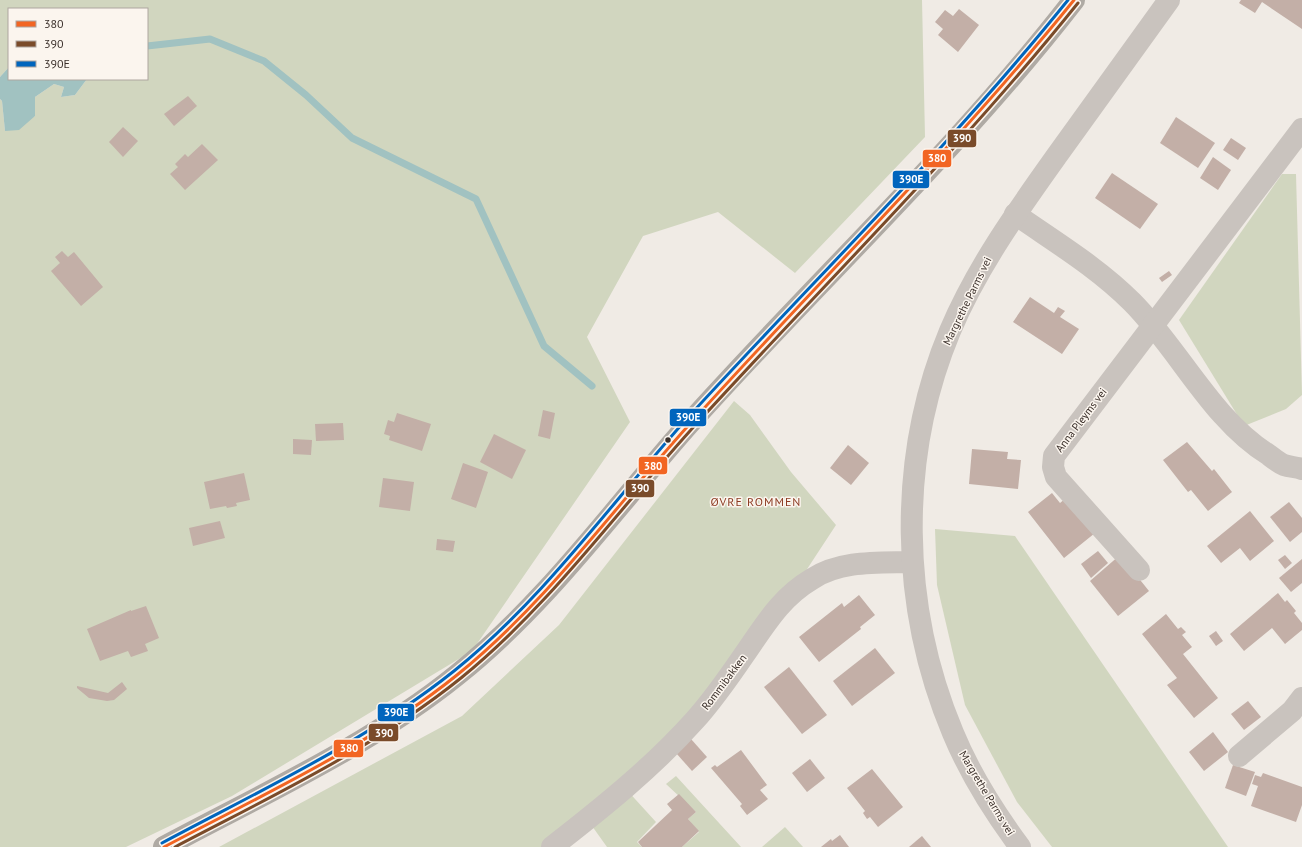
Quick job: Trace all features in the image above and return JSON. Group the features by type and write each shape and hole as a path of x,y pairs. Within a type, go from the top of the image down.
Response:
{"highway":[{"path":"164,847 315,766 392,722 459,674 489,647 525,613 688,425 952,142 1033,51 1074,0"}],"street":[{"name":"Margrethe Parms vei","path":"1020,847 998,816 974,776 953,734 936,688 922,633 912,562 912,500 915,470 926,404 934,374 950,330 996,244 1015,214 1169,0"},
{"name":"Anna Pleyms vei","path":"1139,570 1056,477 1053,467 1054,456 1153,324 1299,142"},
{"path":"1015,214 1107,279 1153,324 1224,417 1253,446 1284,464 1302,469"},
{"name":"Rommibakken","path":"552,847 617,796 695,720 743,657 774,612 792,592 813,578 830,570 865,564 912,562"},
{"path":"1239,756 1292,711 1302,698"}],"green space":[{"path":"0,0 922,0 925,137 795,273 718,212 643,236 587,337 630,422 472,651 232,796 126,847 0,847 0,99 2,101 5,131 35,116 35,97 54,84 64,87 61,97 75,95 86,80 148,80 148,8 8,8 8,68 0,77"},
{"path":"1282,174 1296,174 1302,395 1286,409 1244,426 1179,320"},
{"path":"734,401 750,415 791,472 836,525 792,592 625,788 656,822 637,842 642,847 607,847 587,819 552,847 219,847 462,716 559,625"},
{"path":"935,529 1015,536 1228,847 1052,847 1017,802 965,705 937,585"},
{"path":"676,776 741,847 682,847 699,832 688,819 696,812 666,784"},
{"path":"785,827 803,847 762,847"}],"water":[{"path":"8,68 8,80 86,80 75,95 61,97 64,87 54,84 35,97 35,116 19,130 5,131 2,101 0,99 0,77"}],"building":[{"path":"1241,0 1302,0 1302,29 1262,2 1255,13 1239,3"},
{"path":"959,9 979,25 958,52 938,35 943,29 935,22 945,10 953,16"},
{"path":"188,96 197,106 174,126 164,114"},
{"path":"1176,117 1215,143 1198,168 1160,143"},
{"path":"123,127 138,141 123,157 109,142"},
{"path":"1231,138 1246,148 1238,160 1223,150"},
{"path":"202,144 218,160 185,190 170,174 178,167 175,164 185,154 188,157"},
{"path":"1213,157 1231,170 1218,190 1200,178"},
{"path":"1112,173 1158,204 1140,229 1095,198"},
{"path":"62,251 68,257 74,252 103,287 81,306 51,271 60,263 55,257"},
{"path":"1169,271 1172,275 1162,282 1159,278"},
{"path":"1030,297 1054,313 1058,307 1065,311 1060,317 1079,329 1062,354 1013,322"},
{"path":"543,410 555,413 550,439 538,436"},
{"path":"397,413 431,424 422,451 389,440 390,436 384,434 388,420 394,422"},
{"path":"343,423 344,440 316,441 315,424"},
{"path":"494,434 526,450 512,479 480,462"},
{"path":"293,439 312,440 311,455 293,454"},
{"path":"1187,442 1212,471 1214,469 1232,492 1208,511 1191,490 1188,492 1163,460"},
{"path":"848,445 869,463 851,485 830,468"},
{"path":"972,449 1008,452 1007,459 1021,460 1018,489 969,484"},
{"path":"463,463 488,472 476,508 451,499"},
{"path":"244,473 250,500 236,503 237,506 227,508 226,506 210,509 204,482"},
{"path":"383,478 414,482 410,511 379,507"},
{"path":"1052,493 1060,503 1066,498 1095,533 1064,558 1028,512"},
{"path":"1289,502 1302,518 1302,532 1290,542 1270,517"},
{"path":"1250,511 1274,541 1250,561 1240,548 1221,563 1207,546"},
{"path":"220,521 225,538 193,546 189,528"},
{"path":"437,539 455,541 453,552 436,550"},
{"path":"1098,551 1108,563 1091,578 1081,564"},
{"path":"1120,555 1149,591 1118,616 1090,581"},
{"path":"1285,555 1292,563 1285,569 1278,560"},
{"path":"1302,559 1302,583 1291,592 1279,578"},
{"path":"1278,593 1285,602 1287,600 1296,611 1294,613 1302,623 1302,630 1285,644 1272,628 1244,651 1230,634"},
{"path":"859,595 875,615 860,627 861,629 819,662 799,637 842,603 844,607"},
{"path":"146,606 159,638 145,644 148,651 131,657 128,651 100,661 87,629 131,610"},
{"path":"1166,614 1178,629 1181,627 1186,632 1182,635 1192,647 1183,654 1218,698 1194,718 1167,685 1177,678 1142,634"},
{"path":"1216,631 1223,641 1216,646 1209,636"},
{"path":"875,648 895,673 852,706 833,681"},
{"path":"789,667 827,715 802,734 764,687"},
{"path":"122,682 127,689 114,700 107,701 89,698 77,688 77,686 108,693"},
{"path":"1248,701 1261,717 1244,730 1231,714"},
{"path":"1213,732 1228,752 1204,771 1189,752"},
{"path":"691,739 707,757 692,771 676,753"},
{"path":"741,750 767,785 760,790 768,799 747,815 740,806 742,804 711,768 715,765 717,767"},
{"path":"810,759 825,778 807,792 792,773"},
{"path":"1233,765 1255,772 1246,796 1225,788"},
{"path":"872,769 903,807 878,827 870,817 867,819 863,813 865,811 847,788"},
{"path":"1263,773 1302,787 1302,805 1296,822 1251,806 1258,786 1252,784 1255,775 1261,777"},
{"path":"679,794 696,812 688,819 699,831 682,847 642,847 638,842 672,810 667,804"},
{"path":"840,835 849,847 821,847 831,839 832,841"},
{"path":"922,836 931,847 909,847"}],"waterway":[{"path":"148,46 210,39 264,61 306,95 352,138 476,199 544,346 592,386"}],"transit line":[{"name":"390E","path":"162,843 349,743 420,697 454,671 487,642 519,612 549,580 692,413 931,158 978,106 1068,0"},
{"name":"380","path":"164,847 352,747 423,701 491,646 553,583 697,416 983,107 1074,0"},
{"name":"390","path":"175,847 285,790 358,749 428,703 461,678 494,649 555,587 699,421 940,163 987,111 1078,3"}],"district":[{"name":"ØVRE ROMMEN","path":"756,501"}]}
